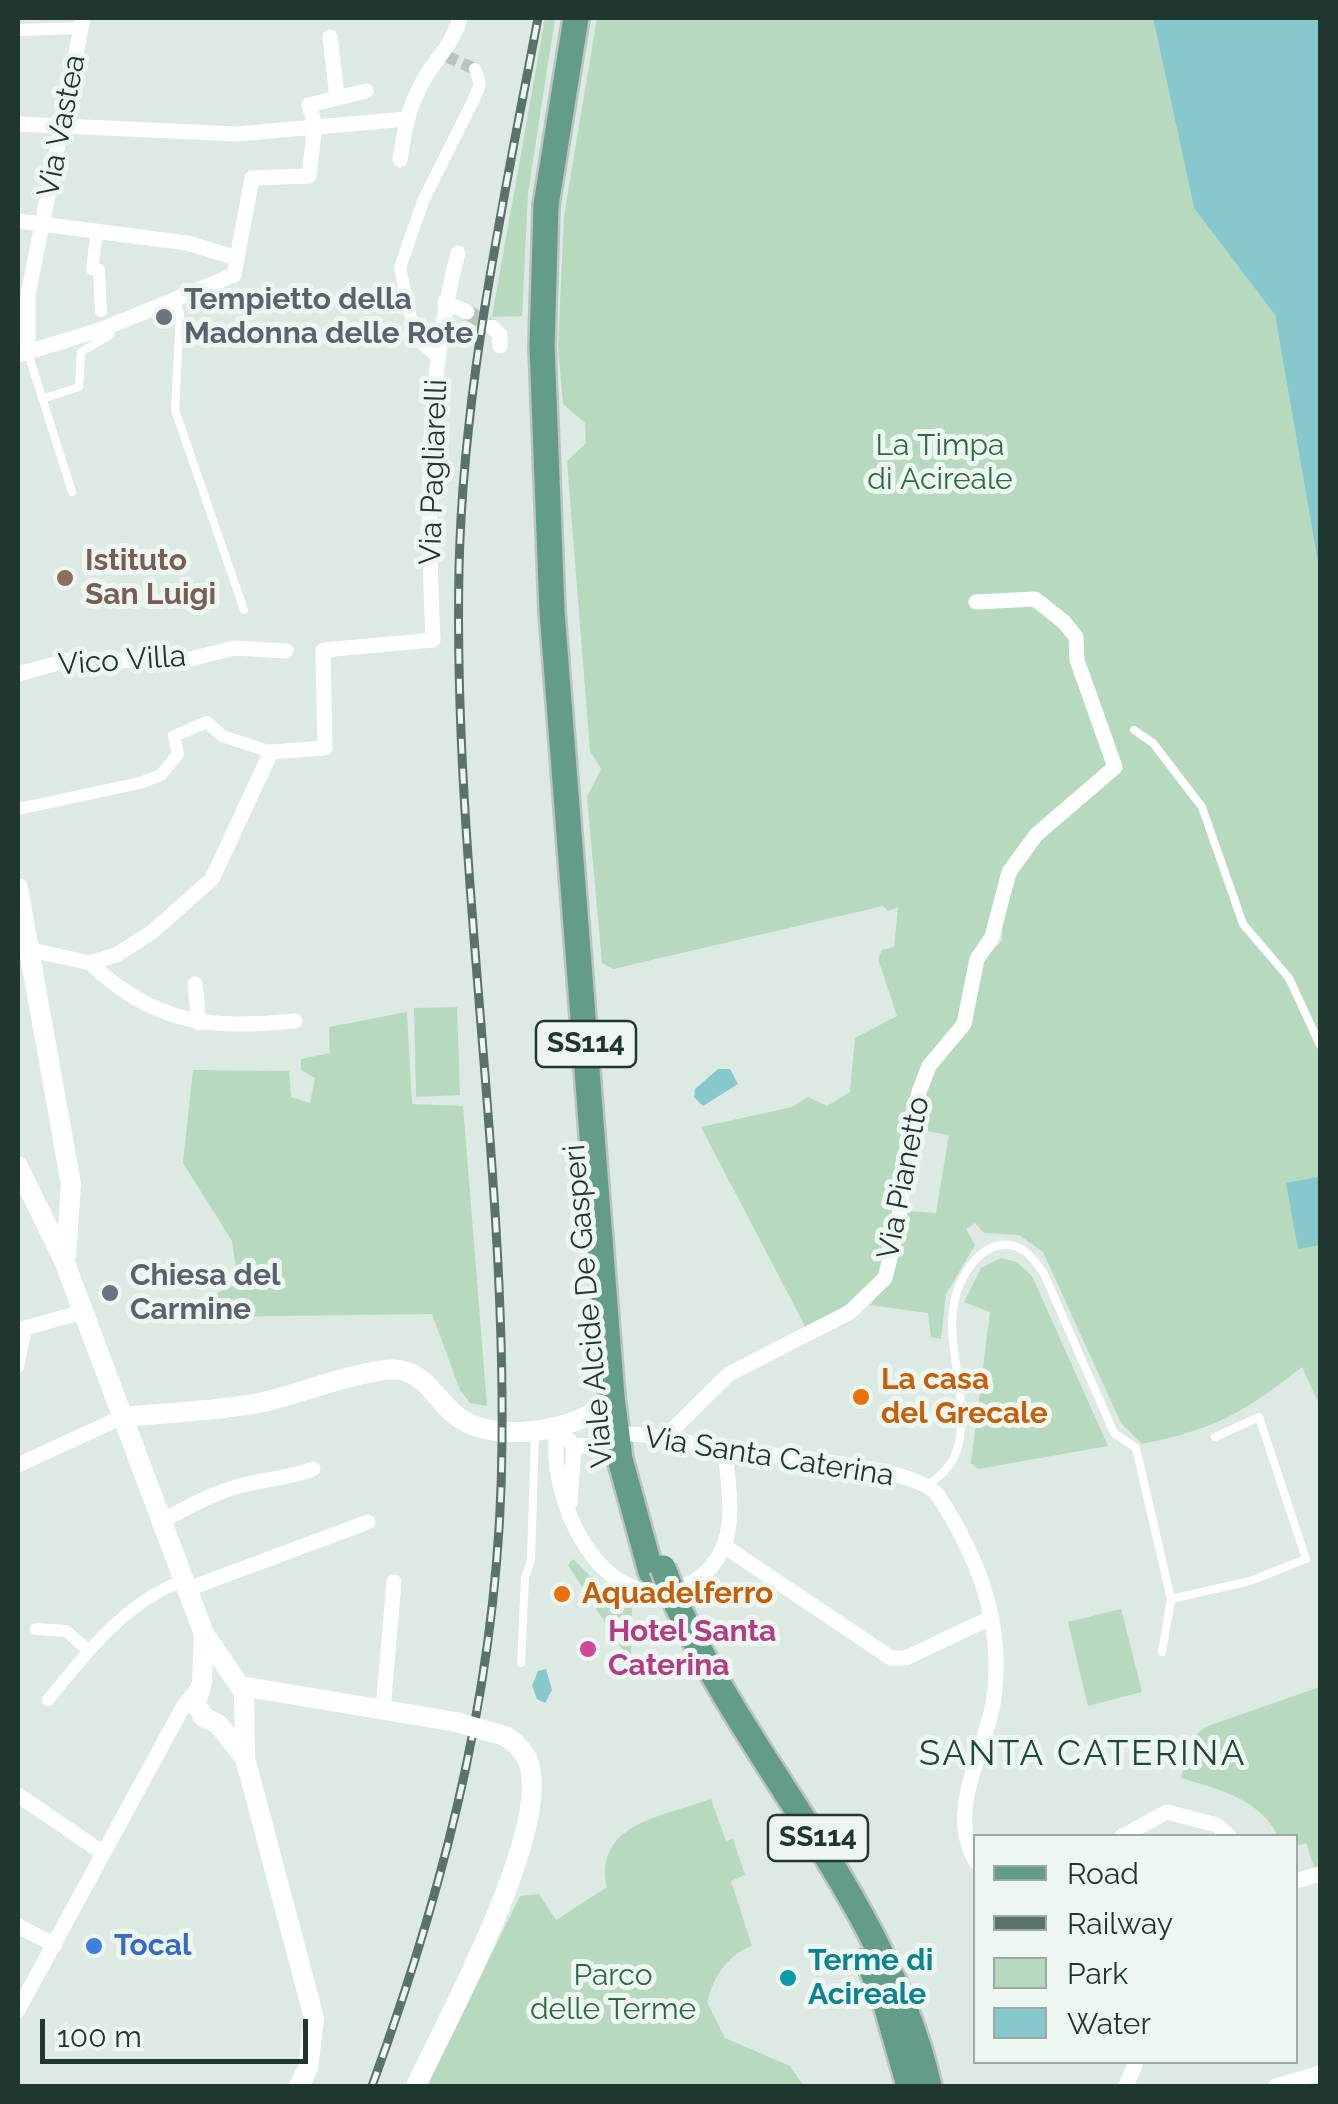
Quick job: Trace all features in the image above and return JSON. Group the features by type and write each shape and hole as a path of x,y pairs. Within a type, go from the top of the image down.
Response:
{"main road":[{"name":"Viale Alcide De Gasperi","path":"576,18 546,205 541,272 552,512 552,611 612,1397 657,1570 699,1678 847,1916 887,2008 909,2086"},
{"name":"Viale Alcide De Gasperi","path":"552,512 566,609 624,1446"},
{"name":"Viale Alcide De Gasperi","path":"670,1605 860,1909 902,1994 929,2086"}],"street":[{"path":"400,160 406,119 422,82 456,32 460,18"},
{"path":"18,30 82,23"},
{"name":"Via Vastea","path":"23,354 28,295 82,23"},
{"path":"330,37 338,96"},
{"name":"Via Pagliarelli","path":"271,752 326,748 323,650 433,640 427,490 438,357 415,337 400,268 423,201 475,98 480,84 474,70"},
{"path":"23,354 115,324 234,275 252,178 309,176 315,125 309,105 366,91"},
{"path":"18,124 65,122 237,134 406,119"},
{"path":"18,221 187,243 237,258"},
{"path":"96,231 92,269 99,270 100,311"},
{"path":"438,357 445,302 458,252"},
{"path":"445,302 467,312"},
{"path":"492,328 500,335 500,346"},
{"name":"Via Pianetto","path":"667,1435 730,1374 850,1312 885,1278 898,1226 908,1138 920,1092 929,1066 964,1024 977,959 992,938 1009,872 1036,835 1115,767 1077,660 1076,637 1064,622 1034,600 976,602"},
{"name":"Vico Villa","path":"18,674 73,659 178,662 234,648 286,651"},
{"path":"18,808 161,776 178,754 174,736 207,722 222,736 271,752 212,878 152,932 116,955 90,963"},
{"path":"18,888 23,947 71,1184 65,1263"},
{"path":"23,947 90,963 134,1001 200,1023 236,1027 296,1021"},
{"path":"195,984 200,1023"},
{"path":"18,1166 38,1199 65,1263 204,1634 237,1704 245,1758 310,1997 314,2041 299,2086"},
{"path":"38,1199 71,1184"},
{"path":"18,1367 22,1329 82,1312"},
{"name":"Via Santa Caterina","path":"122,1417 255,1404 388,1369 419,1378 449,1409 474,1426 558,1428 594,1416 612,1397"},
{"path":"18,1465 122,1417"},
{"path":"558,1428 574,1446"},
{"path":"558,1428 554,1446 559,1486 572,1519 601,1566 618,1581 643,1590 682,1587 702,1577 724,1546 728,1486 724,1450"},
{"name":"Via Santa Caterina","path":"624,1446 667,1435 724,1450 928,1484 954,1520 985,1582 992,1618 994,1697 962,1819 973,1853"},
{"path":"574,1446 624,1446"},
{"path":"572,1519 569,1479 574,1446"},
{"path":"728,1486 745,1461 757,1453"},
{"path":"162,1521 246,1484 282,1481 313,1469"},
{"path":"48,1700 88,1650 154,1591 186,1585 368,1522"},
{"path":"724,1546 891,1658 906,1658 992,1618"},
{"path":"383,1710 394,1582"},
{"path":"36,1629 66,1631 88,1650"},
{"path":"204,1634 198,1711 237,1704 311,1700 456,1722 505,1736 523,1751 529,1764 528,1820 507,1888 416,2086"},
{"path":"18,2010 200,1685 219,1674 237,1704"},
{"path":"18,1795 103,1853"},
{"path":"1126,1834 1168,1812 1217,1825 1227,1834"},
{"path":"18,1926 55,1945"},
{"path":"1276,2086 1320,2073"}],"lane":[{"path":"175,301 180,313 174,410 244,610"},
{"path":"42,399 79,387 80,352 110,335 115,324"},
{"path":"23,354 72,492"},
{"path":"1134,730 1153,743 1202,807 1242,924 1289,978 1320,1045"},
{"path":"928,1484 945,1474 960,1441 962,1409 950,1338 956,1294 985,1251 996,1245 1020,1249 1044,1274 1114,1433 1136,1448 1171,1599 1162,1652"},
{"path":"1171,1599 1250,1581 1306,1559 1259,1417 1215,1437"},
{"path":"520,1663 525,1578 532,1560 535,1430"}],"green space":[{"path":"545,18 555,18 528,193 522,316 492,317"},
{"name":"La Timpa di Acireale","path":"597,18 1153,18 1194,208 1275,315 1320,575 1320,1406 1302,1367 1228,1417 1142,1444 1121,1423 1043,1252 1019,1235 984,1233 975,1223 966,1229 975,1245 946,1294 941,1339 931,1337 928,1313 870,1305 894,1273 908,1211 936,1213 949,1135 915,1129 935,1066 971,1024 980,965 1002,940 1003,903 1033,843 1020,853 1017,849 1003,870 983,941 972,958 959,1020 925,1064 916,1089 881,1277 865,1296 808,1332 701,1127 792,1107 808,1097 827,1106 850,1092 855,1038 897,1016 878,959 882,950 894,947 898,907 888,911 883,906 613,969 602,963 587,797 601,769 590,751 567,461 586,443 585,423 563,404 558,347 564,216"},
{"path":"457,1007 460,1095 416,1097 414,1008"},
{"path":"407,1012 412,1104 463,1106 487,1406 470,1403 460,1390 432,1314 201,1317 198,1302 238,1283 232,1241 183,1163 193,1070 289,1071 291,1097 310,1103 315,1078 301,1070 301,1059 330,1053 329,1027"},
{"path":"1001,1258 1017,1262 1032,1276 1108,1446 978,1469 971,1463 990,1312 964,1302 981,1268"},
{"path":"573,1559 604,1590 632,1605 631,1663 568,1565"},
{"path":"1121,1609 1142,1692 1088,1706 1068,1622"},
{"path":"1320,1687 1320,1868 1315,1870 1306,1843 1298,1845 1298,1834 1277,1834 1249,1804 1181,1778 1191,1740 1205,1727"},
{"name":"Parco delle Terme","path":"711,1799 726,1841 733,1839 745,1875 731,1881 752,1946 723,1968 707,2002 725,2038 790,2066 804,2086 427,2086 520,1896 539,1894 556,1920 607,1887 606,1866 611,1849 636,1825"}],"water":[{"path":"1153,18 1320,18 1320,575 1275,315 1194,208"},
{"path":"718,1069 730,1069 738,1084 703,1106 694,1097 695,1089"},
{"path":"1318,1177 1320,1245 1298,1249 1286,1183"},
{"path":"546,1669 552,1690 545,1703 537,1699 532,1686 538,1671"}],"tunnel":[{"path":"446,56 475,69"},
{"path":"467,312 492,327"}],"railway":[{"path":"372,2086 425,1928 466,1769 481,1689 499,1525 501,1332 464,787 459,569 468,430 477,361 538,18"}],"place":[{"name":"Tempietto della Madonna delle Rote","path":"164,317"},
{"name":"Istituto San Luigi","path":"65,578"},
{"name":"Chiesa del Carmine","path":"110,1293"},
{"name":"La casa del Grecale","path":"861,1397"},
{"name":"Aquadelferro","path":"562,1594"},
{"name":"Hotel Santa Caterina","path":"588,1649"},
{"name":"Tocal","path":"94,1946"},
{"name":"Terme di Acireale","path":"788,1978"}],"district":[{"name":"SANTA CATERINA","path":"1083,1754"}]}
